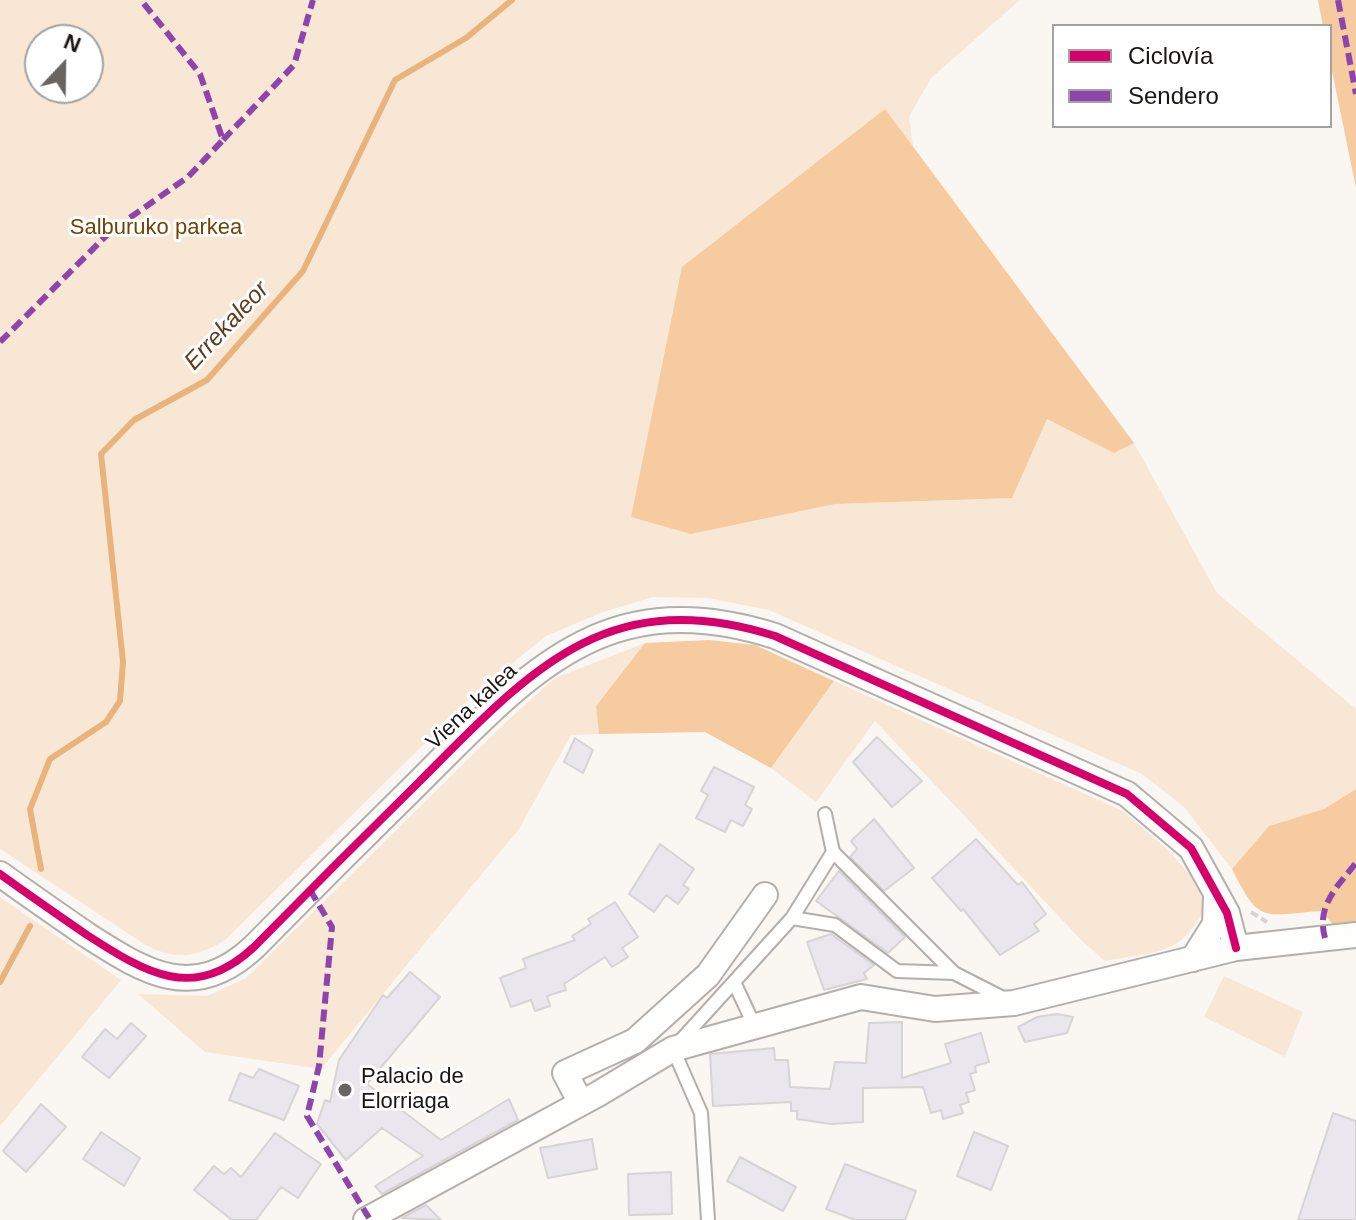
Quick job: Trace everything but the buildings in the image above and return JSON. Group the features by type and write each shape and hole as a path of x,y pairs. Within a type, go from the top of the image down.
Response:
{"street":[{"name":"Viena kalea","path":"0,874 133,965 179,979 214,973 240,960 517,684 569,649 623,628 674,619 738,624 775,636 1127,794 1191,848 1233,908 1236,948"},
{"path":"581,1103 565,1073 635,1041 708,975 765,895"},
{"path":"1193,959 1215,924 1233,908 1250,935 1356,935"},
{"path":"366,1220 581,1103 673,1049 861,997 935,1009 1014,1003 1287,934"}],"lane":[{"path":"825,814 833,852 954,973 1014,1003"},
{"path":"708,1220 701,1113 673,1049 792,918 833,852"},
{"path":"792,918 835,925 897,971 954,973"},
{"path":"734,982 755,1027"}],"path":[{"path":"1233,908 1266,929 1287,934"},
{"path":"1233,908 1287,934"}],"green space":[{"name":"Salburuko parkea","path":"0,0 1020,0 931,78 909,117 913,147 884,109 691,534 835,504 1011,498 1047,419 1113,452 1134,443 1217,593 1356,709 1356,789 1324,809 1269,826 1232,869 1184,807 1142,774 769,610 708,598 653,597 603,612 546,636 478,691 225,940 204,951 185,955 166,953 144,944 0,849"},
{"path":"645,643 596,706 599,734 571,735 519,829 321,1069 205,1052 138,994 207,996 246,978 506,722 555,678"},
{"path":"834,681 1123,811 1168,850 1190,875 1206,905 1197,922 1177,943 1166,949 1105,961 1083,942 875,721 816,802 771,768"},
{"path":"0,897 121,980 0,1126"},
{"path":"1224,976 1303,1012 1285,1057 1204,1017"}],"shaded area":[{"path":"1318,0 1356,0 1356,188 1332,71 1332,24 1323,24"},
{"path":"885,109 1134,443 1114,453 1047,419 1012,498 835,504 691,534 631,517 682,267"},
{"path":"709,640 755,645 834,681 771,768 705,732 599,734 596,706 645,643"},
{"path":"1356,789 1356,927 1337,929 1321,911 1274,914 1257,908 1249,900 1232,869 1269,826 1324,809"}],"waterway":[{"name":"Errekaleor","path":"41,869 30,809 50,759 106,722 120,701 123,662 101,454 134,420 207,380 303,271 395,80 466,38 512,0"},
{"name":"Errekaleor","path":"0,982 30,926"}],"marked path":[{"path":"0,342 111,231 188,177 223,140 200,74 141,0"},
{"path":"223,140 294,65 313,0"},
{"path":"1338,0 1356,94"},
{"path":"1325,938 1323,916 1326,907 1335,889 1356,863"},
{"path":"310,890 332,927 319,1066 307,1116 369,1218"}],"cycle path":[{"path":"0,874 130,961 170,976 190,978 211,974 232,964 254,947 458,743 534,674 574,648 616,630 663,621 715,622 775,636 1127,794 1191,848 1227,913 1236,948"}],"place":[{"name":"Palacio de Elorriaga","path":"345,1090"}]}
